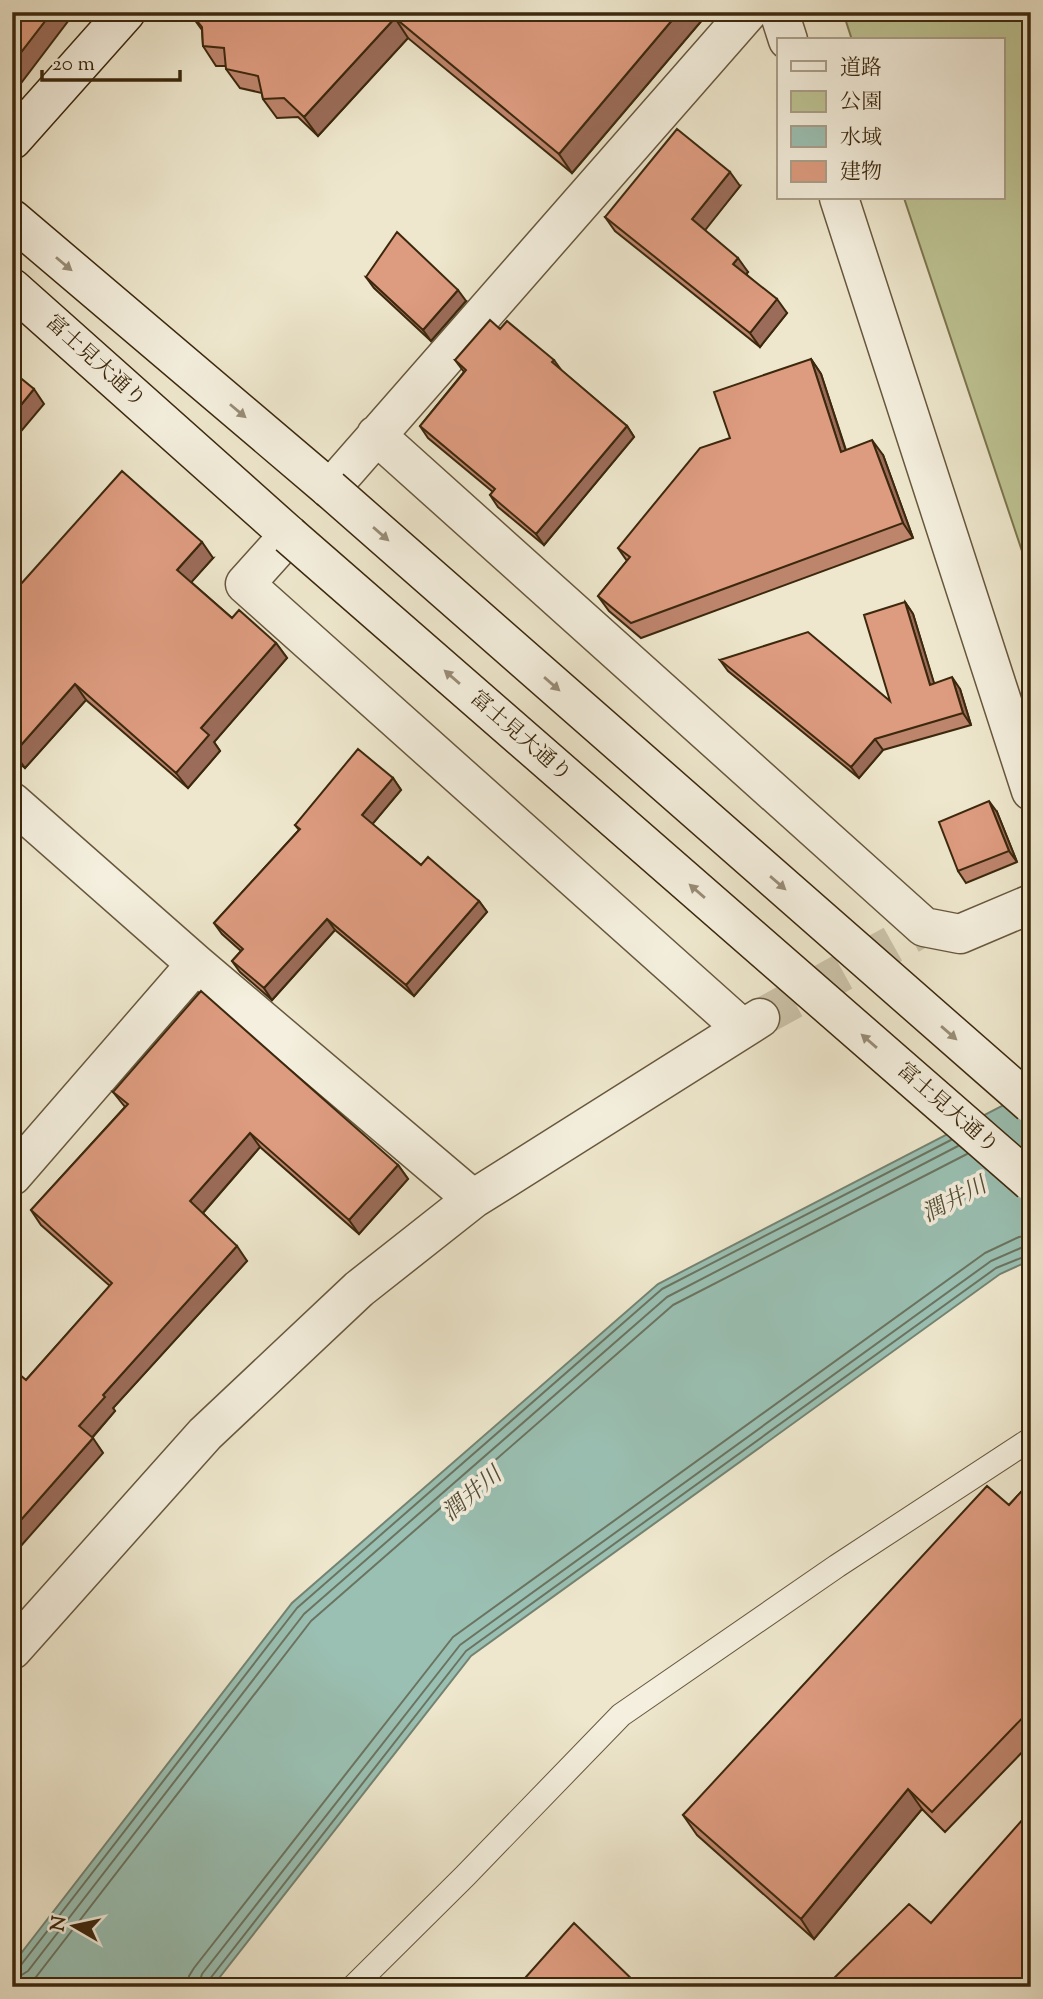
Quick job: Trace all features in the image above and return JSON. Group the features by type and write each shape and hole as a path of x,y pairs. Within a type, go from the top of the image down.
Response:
{"street":[{"path":"12,141 126,12"},
{"path":"330,489 748,12"},
{"path":"779,12 787,38"},
{"path":"840,200 1031,790"},
{"path":"12,219 330,489 1031,1104"},
{"name":"富士見大通り","path":"12,288 289,535 1031,1182"},
{"path":"376,435 924,927 960,934 1031,904"},
{"path":"12,1650 205,1434 359,1289 473,1199 751,1023 245,584 289,535"},
{"path":"12,802 196,964 473,1199"},
{"path":"12,1176 196,964"}],"lane":[{"path":"353,1987 465,1877 621,1715 837,1566 1031,1439"}],"green space":[{"path":"843,12 1031,12 1031,578 905,200 1004,200 1004,38 851,38"}],"water":[{"name":"潤井川","path":"1031,1091 1031,1260 1000,1274 471,1656 212,1987 12,1987 12,1965 292,1603 658,1284"}],"building":[{"path":"12,12 52,12 12,64"},
{"path":"190,12 679,12 559,154 395,18 304,117 284,98 263,99 258,76 226,69 224,48 203,46 202,27"},
{"path":"677,129 730,172 692,219 738,258 733,264 777,299 750,333 605,217"},
{"path":"397,232 458,290 423,330 366,277"},
{"path":"490,320 500,329 507,321 627,426 536,534 490,495 495,489 420,426 466,370 455,360"},
{"path":"811,359 841,452 872,440 903,523 631,623 598,596 630,557 618,548 700,448 730,438 714,392"},
{"path":"12,371 34,389 12,416"},
{"path":"122,471 202,542 177,570 232,618 239,610 276,643 201,728 209,735 176,773 75,684 14,753 12,751 12,594"},
{"path":"905,602 930,685 952,677 963,713 875,739 851,767 720,660 808,632 890,701 864,615"},
{"path":"358,749 393,778 362,815 421,865 428,857 479,901 406,985 327,919 264,988 232,961 243,949 214,923 300,829 295,825"},
{"path":"989,801 1009,851 958,871 939,822"},
{"path":"201,991 398,1165 349,1220 250,1133 190,1201 237,1246 103,1395 105,1397 79,1426 93,1438 12,1530 12,1368 26,1380 112,1283 31,1210 128,1104 113,1092"},
{"path":"1031,1481 1031,1709 932,1812 908,1789 801,1919 683,1815 987,1486 1009,1505"},
{"path":"1031,1810 1031,1987 825,1987 909,1904 931,1923"},
{"path":"574,1923 640,1987 517,1987"}],"tunnel":[{"path":"760,1018 924,927"}]}
